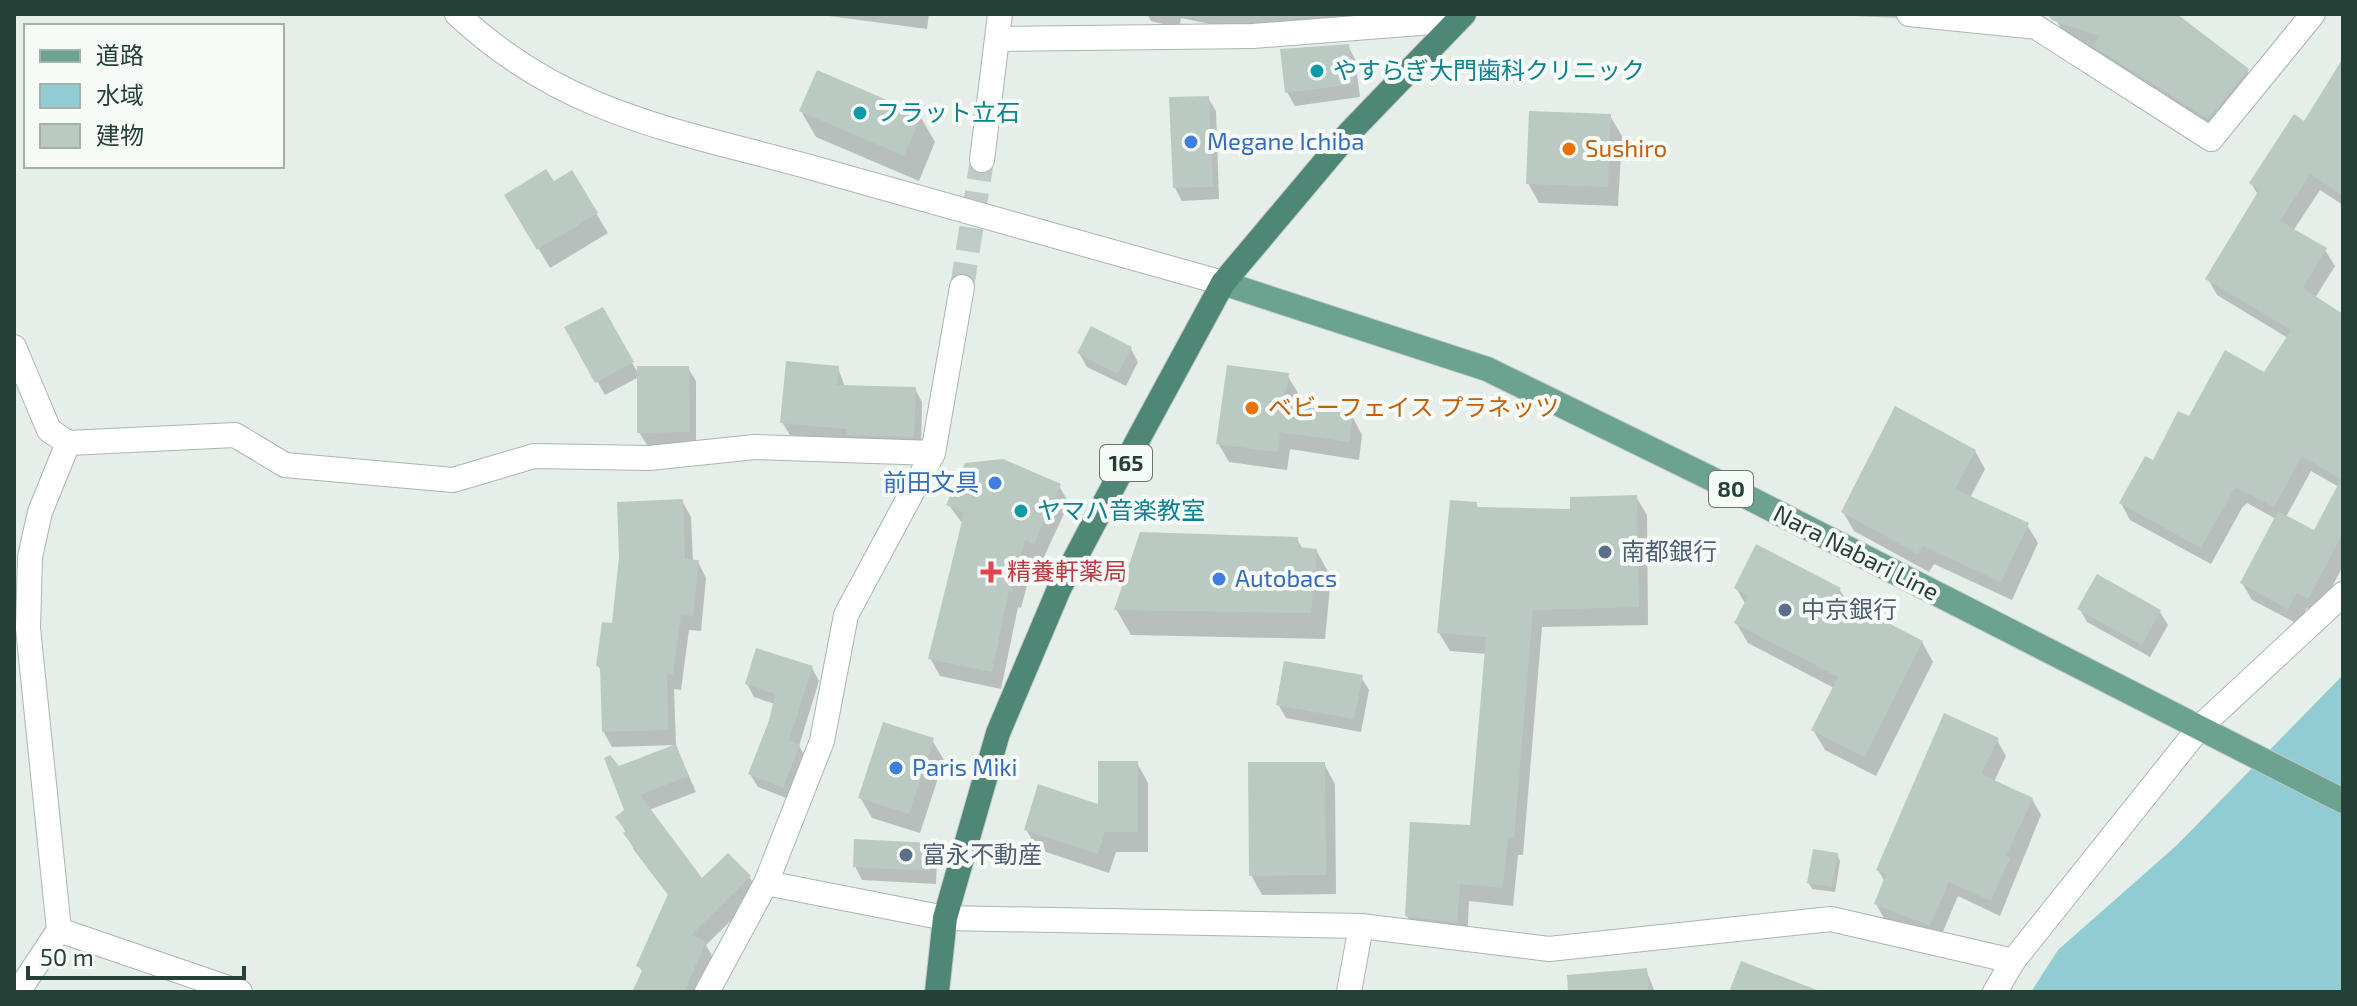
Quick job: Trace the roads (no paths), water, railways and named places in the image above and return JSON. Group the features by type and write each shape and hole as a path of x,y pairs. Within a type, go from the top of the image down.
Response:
{"highway":[{"name":"165","path":"937,992 945,918 998,733 1059,589 1223,283 1350,132 1461,17"}],"main road":[{"name":"Nara Nabari Line","path":"1223,283 1487,369 1708,477 2343,801"}],"street":[{"path":"457,14 498,51 544,80 591,105 639,123 751,150 1223,283"},
{"path":"982,160 1000,14"},
{"path":"1909,14 2036,27 2211,139 2313,14"},
{"path":"999,39 1253,36 1461,17"},
{"path":"707,992 766,883 822,741 846,615 933,453 962,287"},
{"path":"14,347 49,430 68,443 235,435 285,465 453,480 534,456 649,458 755,447 933,453"},
{"path":"18,992 59,930 53,845 31,687 28,628 34,542 40,512 68,443"},
{"path":"1995,992 2013,961 2211,733 2343,594"},
{"path":"766,883 945,918 1361,926 1549,949 1831,919 2013,961"},
{"path":"1349,992 1361,926"},
{"path":"59,930 240,992"}],"water":[{"path":"2343,675 2343,992 2031,992 2058,950 2177,845"}],"tunnel":[{"path":"962,287 982,160"}],"place":[{"name":"やすらぎ大門歯科クリニック","path":"1317,71"},
{"name":"フラット立石","path":"860,113"},
{"name":"Megane Ichiba","path":"1191,142"},
{"name":"Sushiro","path":"1569,149"},
{"name":"ベビーフェイス プラネッツ","path":"1252,408"},
{"name":"前田文具","path":"995,483"},
{"name":"ヤマハ音楽教室","path":"1021,511"},
{"name":"南都銀行","path":"1605,552"},
{"name":"精養軒薬局","path":"991,572"},
{"name":"Autobacs","path":"1219,579"},
{"name":"中京銀行","path":"1785,610"},
{"name":"Paris Miki","path":"896,768"},
{"name":"富永不動産","path":"906,855"}]}
